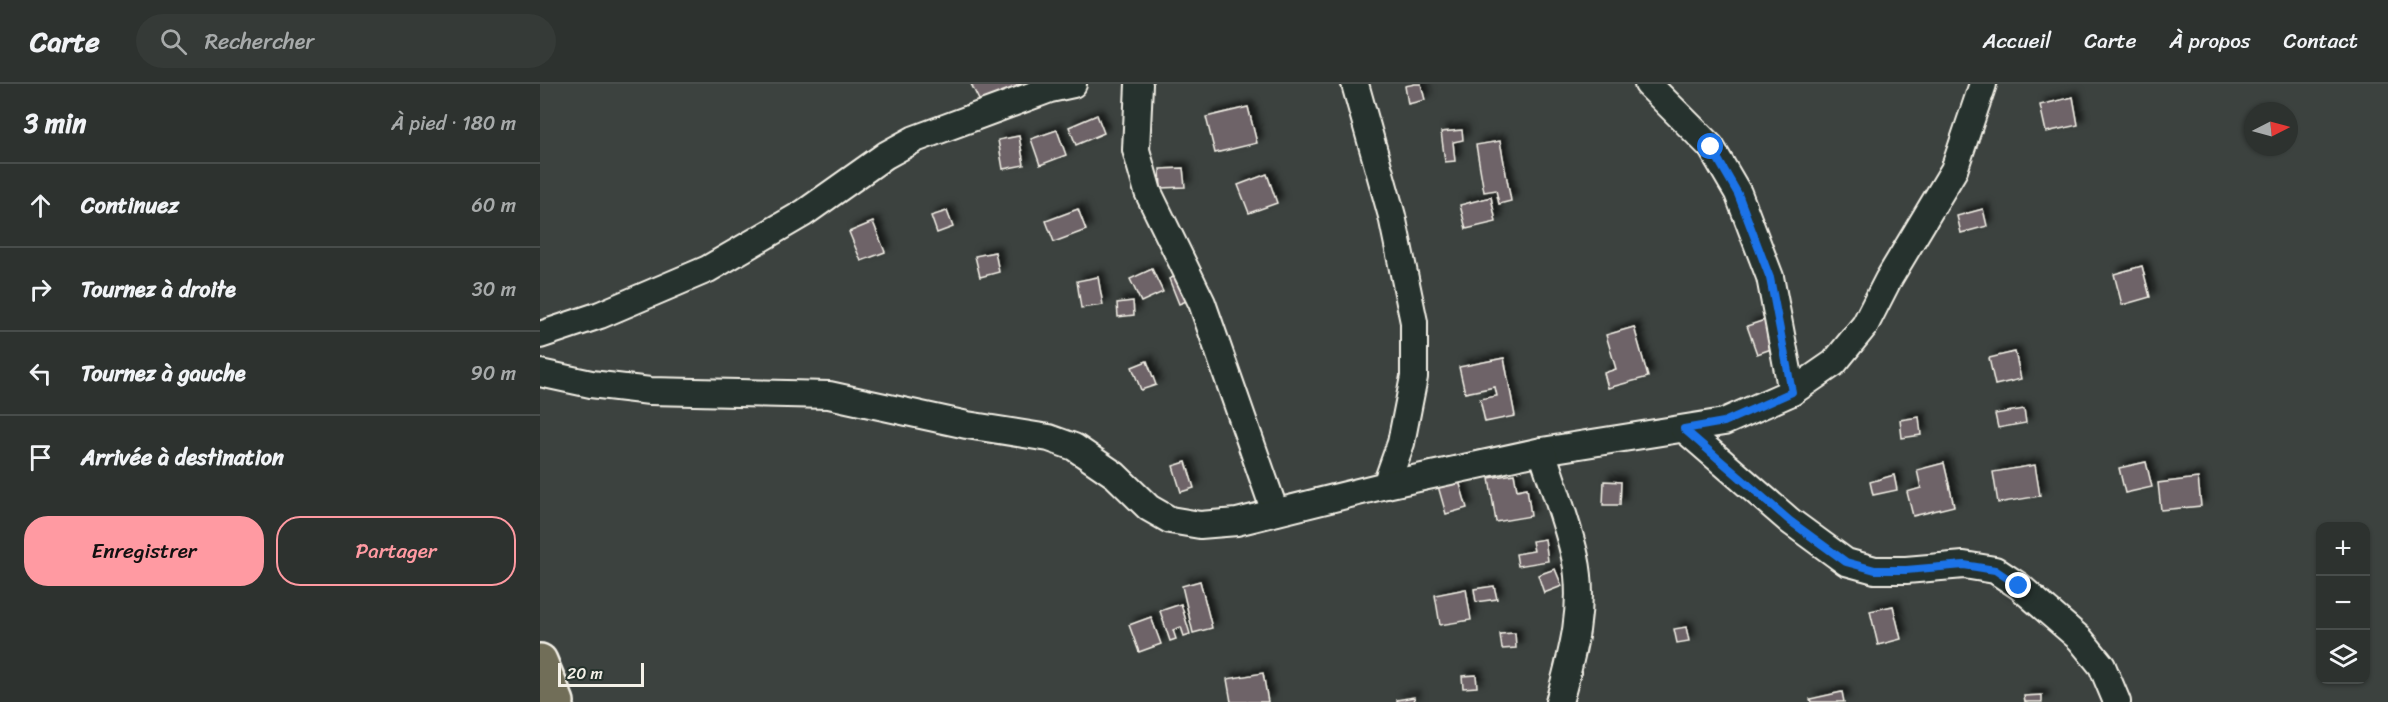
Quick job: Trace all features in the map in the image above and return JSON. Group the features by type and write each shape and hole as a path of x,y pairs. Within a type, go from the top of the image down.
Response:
{"highway":[{"path":"540,661 557,702"}],"street":[{"path":"540,335 600,315 708,269 804,213 886,155 915,139 1028,97 1073,84"},
{"path":"1139,84 1136,150 1148,192 1202,303 1275,512"},
{"path":"1355,84 1392,216 1414,322 1414,377 1401,443 1386,485"},
{"path":"1648,84 1711,147 1738,194 1770,278 1792,392"},
{"path":"540,373 591,384 650,392 840,397 967,425 1049,438 1074,447 1115,475 1149,508 1170,520 1200,525 1237,522 1386,485 1542,451 1724,422 1792,392 1834,363 1865,325 1888,280 1954,170 1983,84"},
{"path":"1684,429 1790,521 1846,562 1875,570 1964,565 1995,570 2019,586 2080,639 2102,666 2117,702"},
{"path":"1542,451 1576,558 1578,604 1575,646 1559,702"}],"building":[{"path":"971,84 1022,84 981,104"},
{"path":"1421,84 1425,100 1408,104 1405,86"},
{"path":"2073,97 2078,125 2046,132 2040,105"},
{"path":"1248,107 1257,143 1215,153 1206,117"},
{"path":"1097,115 1104,133 1076,145 1069,127"},
{"path":"1057,130 1066,155 1040,165 1031,139"},
{"path":"1462,130 1463,140 1453,142 1455,161 1445,162 1441,132"},
{"path":"1019,136 1024,165 1003,169 998,140"},
{"path":"1500,141 1511,201 1499,204 1496,190 1484,192 1476,145"},
{"path":"1183,168 1185,187 1161,188 1160,169"},
{"path":"1267,174 1277,203 1249,213 1238,185"},
{"path":"1491,197 1496,222 1466,229 1460,205"},
{"path":"1078,209 1086,230 1054,242 1046,221"},
{"path":"1983,209 1987,226 1961,233 1957,216"},
{"path":"947,211 953,227 937,233 931,216"},
{"path":"873,222 885,252 861,261 849,232"},
{"path":"995,252 999,272 980,277 975,256"},
{"path":"2142,266 2150,297 2122,305 2114,274"},
{"path":"1152,269 1163,292 1141,302 1130,279"},
{"path":"1185,272 1196,297 1179,304 1169,279"},
{"path":"1098,277 1103,305 1081,308 1077,281"},
{"path":"1133,301 1134,315 1118,317 1117,303"},
{"path":"1765,320 1774,348 1757,354 1747,326"},
{"path":"1634,327 1648,377 1608,388 1604,373 1616,369 1606,335"},
{"path":"2015,352 2021,379 1995,385 1989,358"},
{"path":"1504,358 1515,416 1485,422 1480,399 1497,396 1495,387 1465,393 1459,367"},
{"path":"1147,361 1156,385 1141,390 1132,367"},
{"path":"2024,409 2026,423 1998,428 1995,414"},
{"path":"1919,417 1921,435 1902,438 1900,420"},
{"path":"1186,462 1194,488 1181,492 1173,466"},
{"path":"2146,462 2152,487 2125,493 2119,468"},
{"path":"1944,463 1954,506 1913,516 1907,492 1921,488 1917,470"},
{"path":"2035,465 2040,496 1998,503 1993,472"},
{"path":"1514,474 1517,490 1527,488 1531,516 1496,522 1489,478"},
{"path":"1894,475 1897,490 1873,495 1870,482"},
{"path":"2198,478 2201,506 2161,510 2158,483"},
{"path":"1459,481 1467,508 1446,514 1438,486"},
{"path":"1604,481 1621,482 1620,505 1603,505"},
{"path":"1545,539 1548,561 1518,566 1516,554 1534,551 1532,541"},
{"path":"1555,569 1562,586 1544,593 1538,575"},
{"path":"1200,581 1212,628 1193,633 1182,586"},
{"path":"1494,586 1497,599 1476,602 1474,589"},
{"path":"1466,589 1471,620 1440,625 1435,595"},
{"path":"1181,604 1190,634 1184,636 1181,627 1173,630 1176,639 1170,641 1160,611"},
{"path":"1893,606 1901,639 1878,645 1870,611"},
{"path":"1151,617 1161,644 1139,652 1129,625"},
{"path":"1686,627 1689,641 1677,643 1674,629"},
{"path":"1515,633 1516,648 1502,649 1500,634"},
{"path":"1263,673 1268,702 1231,702 1227,679"},
{"path":"1476,675 1477,687 1463,688 1462,676"},
{"path":"1842,692 1844,702 1811,702 1810,699"},
{"path":"2042,695 2042,702 2025,702 2024,696"},
{"path":"1414,697 1415,702 1397,702 1397,700"}],"route":[{"path":"1711,147 1738,194 1770,278 1792,392 1724,422 1684,429 1790,521 1846,562 1875,570 1964,565 1995,570 2019,586"}]}
